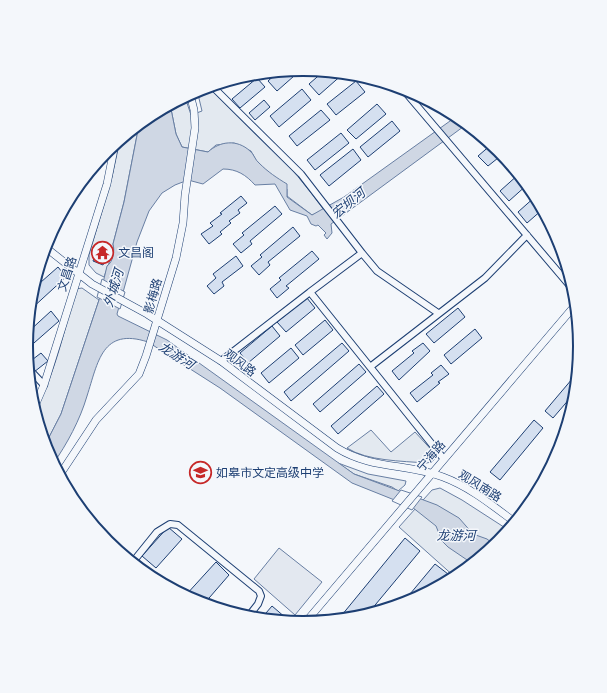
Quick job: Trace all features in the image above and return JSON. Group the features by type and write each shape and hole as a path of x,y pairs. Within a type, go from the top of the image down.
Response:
{"street":[{"path":"216,90 301,174 377,272 438,313"},
{"path":"410,98 566,281"},
{"name":"影梅路","path":"63,470 96,420 139,374 158,322 176,258 183,223 185,195 195,128 192,101"},
{"name":"文昌路","path":"38,399 44,385 107,184 113,154"},
{"path":"370,367 485,278 527,235"},
{"name":"观风路","path":"50,252 92,284 221,361 350,456 375,464 430,473"},
{"path":"221,361 362,253"},
{"path":"310,292 443,458"},
{"name":"宁海路","path":"310,617 430,473 572,309"},
{"path":"35,375 44,385"},
{"name":"观风南路","path":"430,473 443,477 472,491 511,520"},
{"path":"136,558 158,532 170,524 178,526 259,591 261,596 258,604 252,612"}],"shaded area":[{"path":"213,92 240,115 270,145 324,210 312,215 287,196 287,189 257,162 251,151 234,143 216,145 208,152 182,147 176,134 171,110 187,103 191,115 202,111 199,98"},
{"path":"137,133 124,202 113,244 114,249 104,277 96,273 89,265 89,255 112,177 118,150"},
{"path":"82,288 99,300 61,414 49,438 39,403 54,367 76,289"},
{"path":"371,430 391,452 415,432 437,456 432,462 426,463 396,461 364,456 347,448"},
{"path":"338,463 368,474 406,481 405,485 398,491 392,487 354,474"},
{"path":"440,488 462,500 505,528 482,550 451,573 399,527 432,490"},
{"path":"279,548 322,582 295,615 254,579"}],"water":[{"path":"171,110 176,134 182,147 208,152 213,148 229,143 234,143 245,147 251,152 258,162 287,184 287,197 312,215 344,197 451,120 462,128 331,224 332,233 327,239 324,235 326,233 318,225 316,226 311,224 307,216 290,210 275,184 255,185 241,173 223,169 203,184 188,180 175,185 162,193 149,211 137,242 117,314 118,316 167,340 354,474 437,505 459,518 473,534 491,542 468,561 448,547 442,541 436,526 412,507 352,483 220,388 148,342 133,339 121,339 111,344 104,351 99,360 77,423 57,457 49,438 61,414 99,300 107,266 111,262 113,256 113,244 124,202 137,133"}],"pier":[{"path":"102,279 125,292 120,309 97,297"},
{"path":"401,490 422,497 412,510 392,501"}],"building":[{"path":"293,77 277,91 268,81 272,78"},
{"path":"317,77 338,78 319,95 309,84"},
{"path":"254,80 258,80 265,87 240,108 232,99"},
{"path":"356,81 365,92 336,115 327,104"},
{"path":"302,89 311,100 279,127 270,116"},
{"path":"264,100 270,107 255,120 249,113"},
{"path":"377,104 386,114 356,139 347,130"},
{"path":"321,110 330,120 297,146 289,136"},
{"path":"392,121 400,131 368,157 360,147"},
{"path":"341,133 349,143 315,170 307,160"},
{"path":"487,148 498,158 488,166 478,156"},
{"path":"353,149 361,160 329,186 320,175"},
{"path":"515,178 523,189 509,201 500,191"},
{"path":"241,196 247,203 238,210 240,213 229,221 231,223 220,232 222,234 209,244 201,234 213,226 210,223"},
{"path":"531,200 539,213 527,223 518,212"},
{"path":"275,206 282,214 250,241 252,244 241,253 233,244 244,235 242,233"},
{"path":"293,227 300,236 268,262 270,265 259,275 251,266 262,257 260,255"},
{"name":"文昌阁","path":"100,242 111,246 103,265 93,261"},
{"path":"312,251 319,259 286,286 289,288 277,298 270,289 281,280 279,278"},
{"path":"236,256 243,266 222,282 224,286 214,294 207,286 216,278 213,274"},
{"path":"58,267 66,277 36,304 41,282"},
{"path":"307,298 315,308 286,332 277,322"},
{"path":"458,308 465,317 434,343 426,334"},
{"path":"51,311 59,321 33,344 34,326"},
{"path":"325,320 333,330 303,355 295,345"},
{"path":"272,326 280,336 248,363 240,353"},
{"path":"475,329 482,338 451,364 444,355"},
{"path":"342,343 349,351 291,401 284,392"},
{"path":"423,343 430,351 399,380 392,371 414,353 412,351"},
{"path":"291,348 299,358 269,383 261,373"},
{"path":"41,353 48,361 34,372 34,359"},
{"path":"359,364 366,372 320,412 313,404"},
{"path":"441,365 449,374 438,382 440,383 417,402 410,393 433,375 431,373"},
{"path":"572,379 569,399 553,418 545,411"},
{"path":"377,386 384,394 338,434 331,426"},
{"path":"534,420 543,428 500,480 490,472"},
{"path":"168,527 182,539 156,568 142,556"},
{"path":"405,538 420,551 372,608 342,614"},
{"path":"216,562 229,575 208,599 189,591"},
{"path":"435,564 448,574 439,581 409,595"},
{"path":"272,606 284,616 268,615 265,614"}],"place":[{"name":"文昌阁","path":"102,253"},
{"name":"如皋市文定高级中学","path":"200,473"}],"water label":[{"name":"宏坝河","path":"348,203"},
{"name":"外城河","path":"113,288"},
{"name":"龙游河","path":"177,355"},
{"name":"龙游河","path":"456,535"}]}
